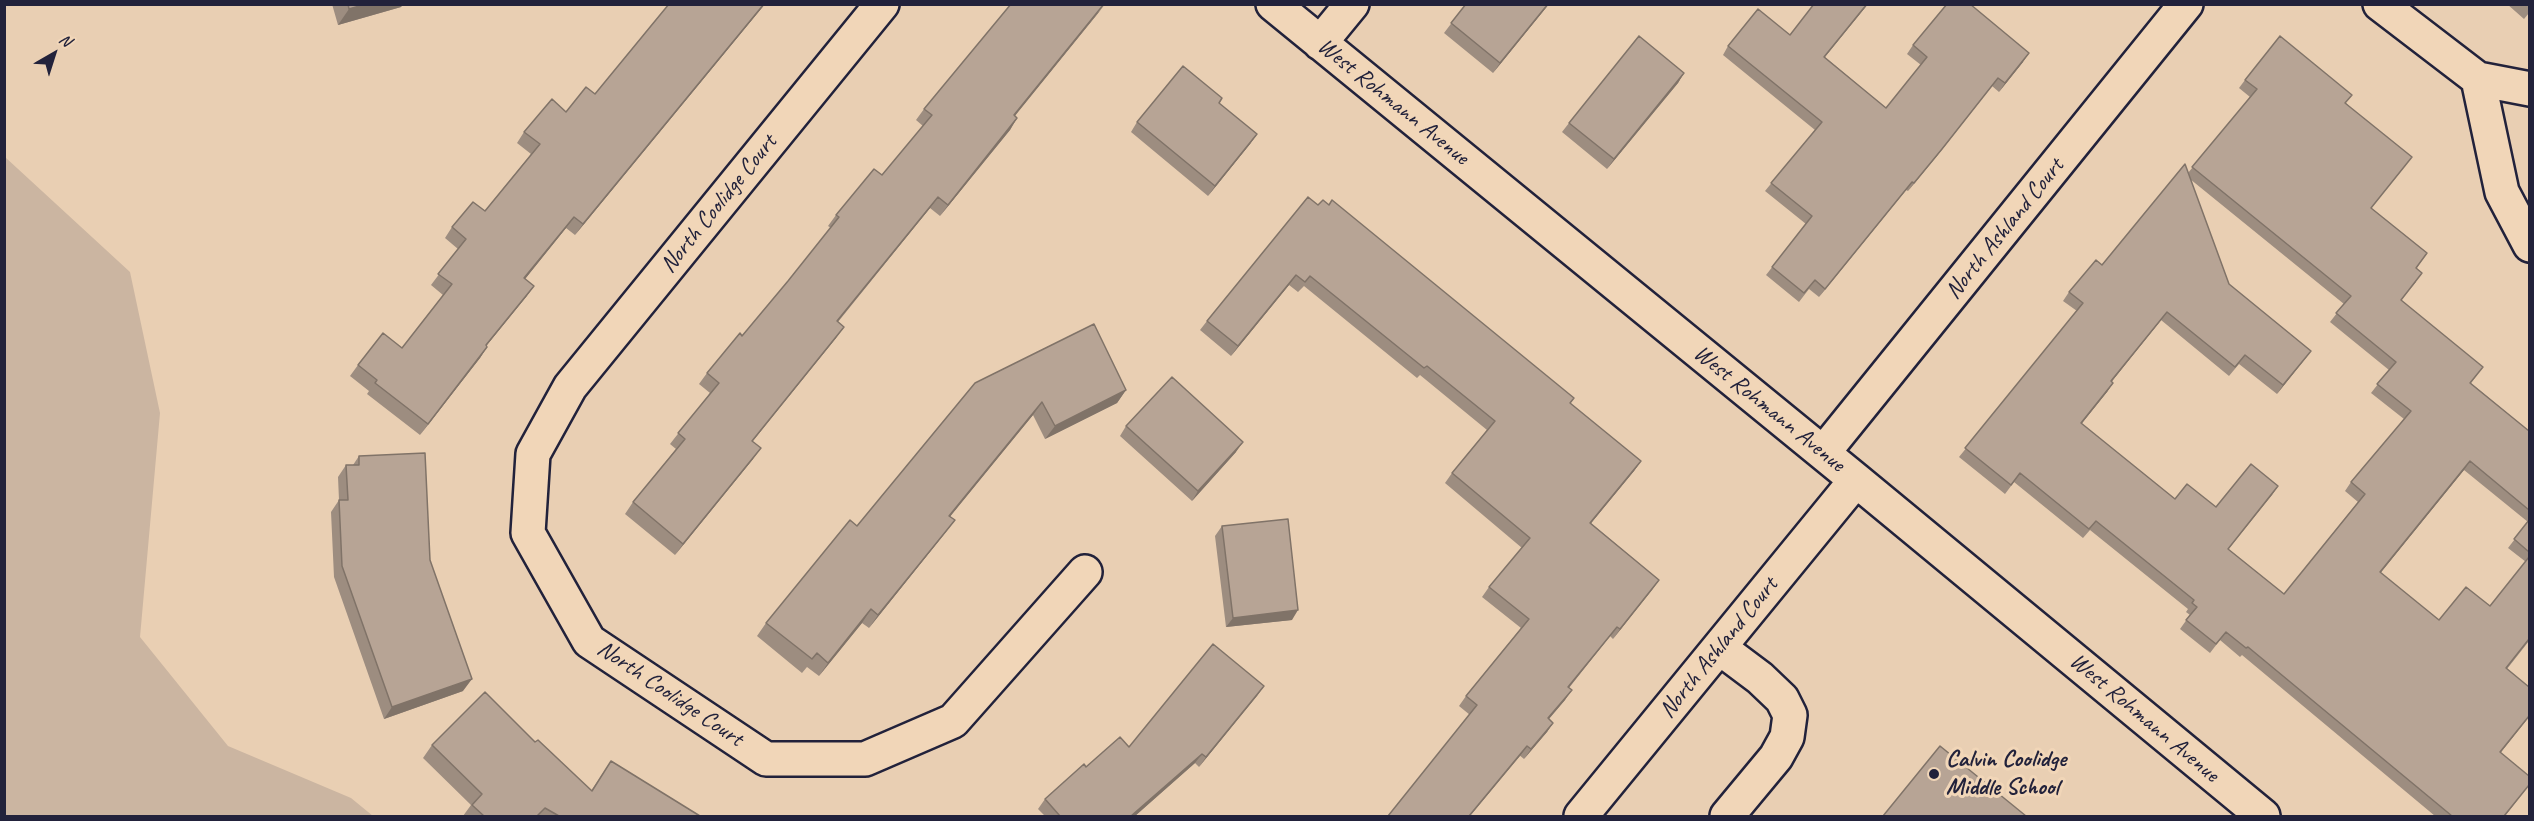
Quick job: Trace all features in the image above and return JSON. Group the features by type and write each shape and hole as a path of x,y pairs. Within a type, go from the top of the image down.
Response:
{"street":[{"name":"North Coolidge Court","path":"882,4 570,387 533,454 528,533 590,641 766,759 865,759 953,722 1085,572"},
{"name":"West Rohmann Avenue","path":"1273,4 2263,816"},
{"path":"1320,43 1352,4"},
{"name":"North Ashland Court","path":"1823,453 2186,4"},
{"path":"2379,4 2478,79 2529,89"},
{"path":"2478,79 2502,192 2529,245"},
{"name":"North Ashland Court","path":"1581,816 1856,480"},
{"path":"1720,648 1760,678 1782,699 1790,715 1787,737 1776,758 1727,816"}],"shaded area":[{"path":"5,157 130,272 160,413 140,637 228,746 351,798 373,816 5,816"}],"building":[{"path":"348,4 366,4 349,9"},
{"path":"669,4 764,4 583,224 574,217 524,278 534,286 486,345 487,347 428,424 375,383 377,380 358,365 383,333 402,348 452,284 438,274 466,239 452,227 473,202 485,211 540,144 524,132 552,99 566,112 586,87 595,94"},
{"path":"1011,4 1104,4 1014,115 1017,118 948,205 938,197 837,321 844,327 752,441 761,448 683,544 633,502 685,439 678,433 719,383 707,373 740,333 742,336 788,281 839,217 836,215 874,169 882,175 932,115 924,109"},
{"path":"1466,4 1548,4 1500,63 1451,23"},
{"path":"1814,4 1867,4 1824,57 1886,108 1927,57 1913,45 1947,4 1970,4 2029,53 2005,83 1998,78 1825,289 1815,280 1804,293 1772,267 1812,216 1771,183 1822,122 1728,46 1758,9 1790,35"},
{"path":"1639,36 1684,73 1614,159 1569,123"},
{"path":"2280,36 2352,95 2345,103 2412,157 2371,208 2427,253 2416,268 2422,273 2401,300 2483,367 2470,383 2529,431 2529,510 2470,461 2380,572 2439,620 2466,587 2490,606 2529,557 2529,639 2506,668 2529,687 2529,716 2500,752 2529,776 2529,785 2504,816 2452,816 2248,647 2246,648 2226,632 2216,644 2186,620 2197,607 2192,603 2194,600 2096,521 2089,529 2020,473 2011,485 1965,448 2083,303 2069,292 2096,260 2102,265 2185,164 2229,284 2311,351 2283,385 2245,355 2235,367 2167,312 2111,381 2113,383 2081,423 2175,499 2187,484 2216,507 2251,464 2278,486 2228,549 2284,594 2365,494 2351,482 2411,411 2377,384 2396,362 2336,313 2351,296 2192,167 2257,89 2245,80"},
{"path":"1183,66 1222,98 1219,103 1257,134 1215,186 1137,122"},
{"path":"1308,197 1318,205 1323,200 1329,205 1332,200 1574,398 1570,403 1641,461 1590,523 1659,580 1620,629 1617,627 1568,687 1572,690 1548,718 1553,723 1531,749 1527,746 1469,816 1388,816 1477,705 1466,696 1529,619 1489,587 1530,538 1452,473 1495,421 1427,366 1424,368 1310,276 1305,282 1296,275 1238,346 1207,321"},
{"path":"1094,324 1126,390 1055,426 1042,402 949,516 955,520 878,615 871,609 828,663 817,653 812,659 766,623 850,520 857,526 975,383"},
{"path":"1172,377 1243,442 1198,491 1126,426"},
{"path":"425,453 430,560 472,679 392,707 342,566 339,500 348,500 346,465 359,465 359,456"},
{"path":"1288,519 1298,610 1233,618 1222,526"},
{"path":"2529,520 2529,552 2514,539"},
{"path":"1213,644 1264,686 1206,757 1202,754 1131,816 1060,816 1045,799 1084,764 1086,767 1120,737 1129,747"},
{"path":"485,692 535,742 538,740 592,791 611,761 700,816 559,816 545,808 537,816 484,816 472,805 482,794 432,745"},
{"name":"Calvin Coolidge Middle School","path":"1940,746 2026,816 1883,816"}],"place":[{"name":"Calvin Coolidge Middle School","path":"1934,774"}]}
